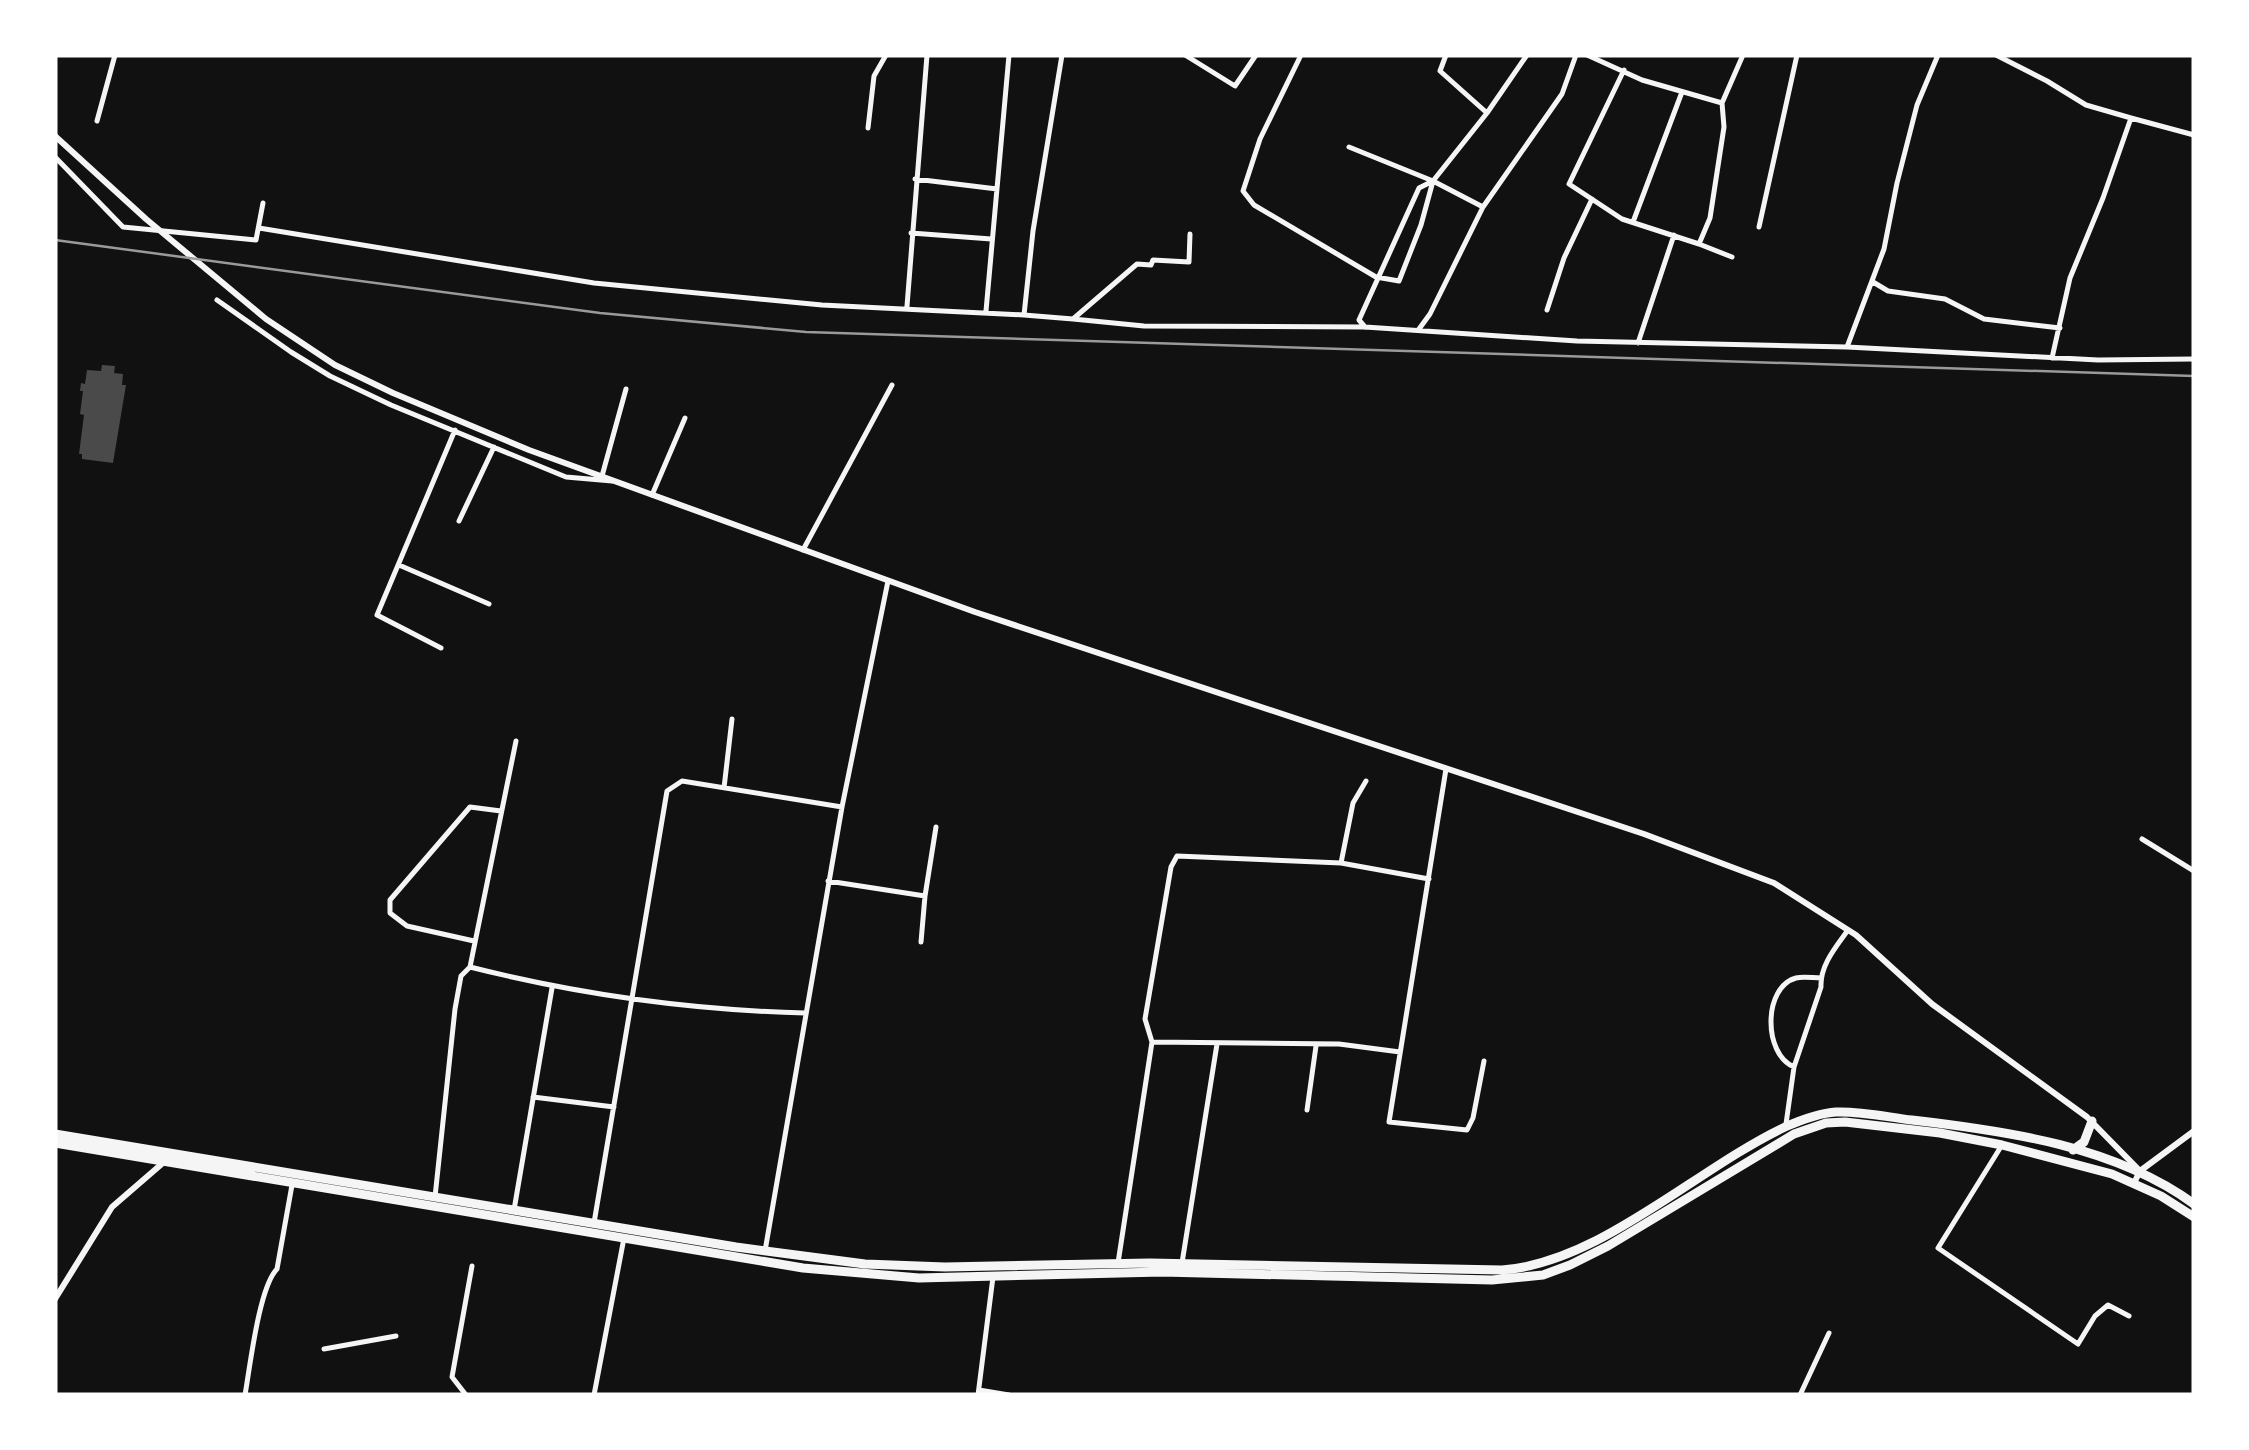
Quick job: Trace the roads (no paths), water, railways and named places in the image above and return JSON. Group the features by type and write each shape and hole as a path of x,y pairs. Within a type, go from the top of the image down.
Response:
{"highway":[{"path":"55,1143 803,1268 870,1275 993,1277 1118,1263 1502,1270 1539,1266 1596,1240 1786,1127 1814,1116 1848,1112 1955,1125 2073,1150 2140,1172 2194,1204"},
{"path":"2073,1150 2084,1142 2092,1121"},
{"path":"55,1134 765,1251 881,1265 1526,1278 1570,1265 1608,1246 1774,1144 1826,1123 1858,1123 2002,1145 2076,1163 2134,1183 2194,1217"}],"street":[{"path":"97,122 115,55"},
{"path":"868,128 874,76 886,55"},
{"path":"907,307 927,55"},
{"path":"986,311 1009,55"},
{"path":"1024,315 1032,232 1062,55"},
{"path":"1184,55 1235,86 1256,55"},
{"path":"1301,55 1260,138 1243,192 1254,206 1376,277 1398,282 1422,225 1434,181 1527,55"},
{"path":"1446,55 1440,71 1487,113"},
{"path":"1418,330 1430,314 1483,207 1562,94 1576,55"},
{"path":"1587,55 1682,92 1722,103"},
{"path":"1699,244 1710,218 1724,127 1722,103 1743,55"},
{"path":"1759,227 1797,55"},
{"path":"1847,347 1884,248 1917,104 1938,55"},
{"path":"1996,55 2086,105 2194,136"},
{"path":"1624,70 1569,184 1622,219 1732,258"},
{"path":"1634,222 1682,92"},
{"path":"2052,358 2070,278 2131,118"},
{"path":"55,136 146,219 266,319 334,365 392,393 652,495 888,580 1644,834 1774,883 1848,930 1932,1004 2092,1121 2140,1172"},
{"path":"1349,147 1434,181 1483,207"},
{"path":"55,157 124,227 256,240 264,202"},
{"path":"915,179 996,188"},
{"path":"1365,327 1360,320 1376,277 1419,188 1434,181"},
{"path":"1547,310 1564,258 1592,199"},
{"path":"258,228 594,283 822,304 986,311 1144,326 1365,327 1638,343 1847,347 2052,358 2194,359"},
{"path":"911,232 991,239"},
{"path":"1073,319 1138,264 1151,265 1153,260 1188,262 1190,234"},
{"path":"1638,343 1674,236"},
{"path":"1873,282 1888,291 1945,299 1984,319 2060,328"},
{"path":"218,300 330,376 566,476 615,481"},
{"path":"804,550 892,386"},
{"path":"602,476 626,389"},
{"path":"652,495 685,418"},
{"path":"440,648 377,616 455,430"},
{"path":"460,521 495,446"},
{"path":"399,565 488,604"},
{"path":"765,1251 828,881 888,580"},
{"path":"724,788 732,719"},
{"path":"435,1197 455,1008 462,976 470,966 516,742"},
{"path":"1446,769 1388,1122 1455,1130 1470,1128 1484,1061"},
{"path":"1340,863 1353,803 1366,781"},
{"path":"594,1223 666,791 682,782 842,808"},
{"path":"474,941 407,926 390,913 390,900 470,807 500,812"},
{"path":"921,942 936,827"},
{"path":"2142,839 2194,871"},
{"path":"1118,1263 1152,1042 1145,1019 1171,867 1177,856 1340,863 1429,879"},
{"path":"828,881 925,896"},
{"path":"1786,1127 1794,1067 1821,987 1820,978 1848,930"},
{"path":"470,966 552,988 632,1000 710,1010 804,1014"},
{"path":"1794,1067 1784,1063 1771,1040 1772,1012 1784,985 1798,976 1820,978"},
{"path":"514,1210 552,988"},
{"path":"1152,1042 1339,1044 1400,1052"},
{"path":"1182,1263 1217,1043"},
{"path":"1307,1110 1316,1046"},
{"path":"533,1097 614,1107"},
{"path":"2134,1183 2140,1172 2194,1131"},
{"path":"2002,1145 1938,1248 2078,1344 2095,1316 2108,1305 2129,1316"},
{"path":"55,1299 102,1220 135,1184 163,1163 169,1152"},
{"path":"245,1395 259,1319 271,1275 277,1269 292,1183"},
{"path":"594,1395 624,1238"},
{"path":"466,1395 452,1378 472,1266"},
{"path":"993,1277 979,1392 1009,1395"},
{"path":"1800,1395 1829,1332"},
{"path":"324,1349 396,1336"}],"railway":[{"path":"55,240 600,313 806,332 2194,376"}]}
